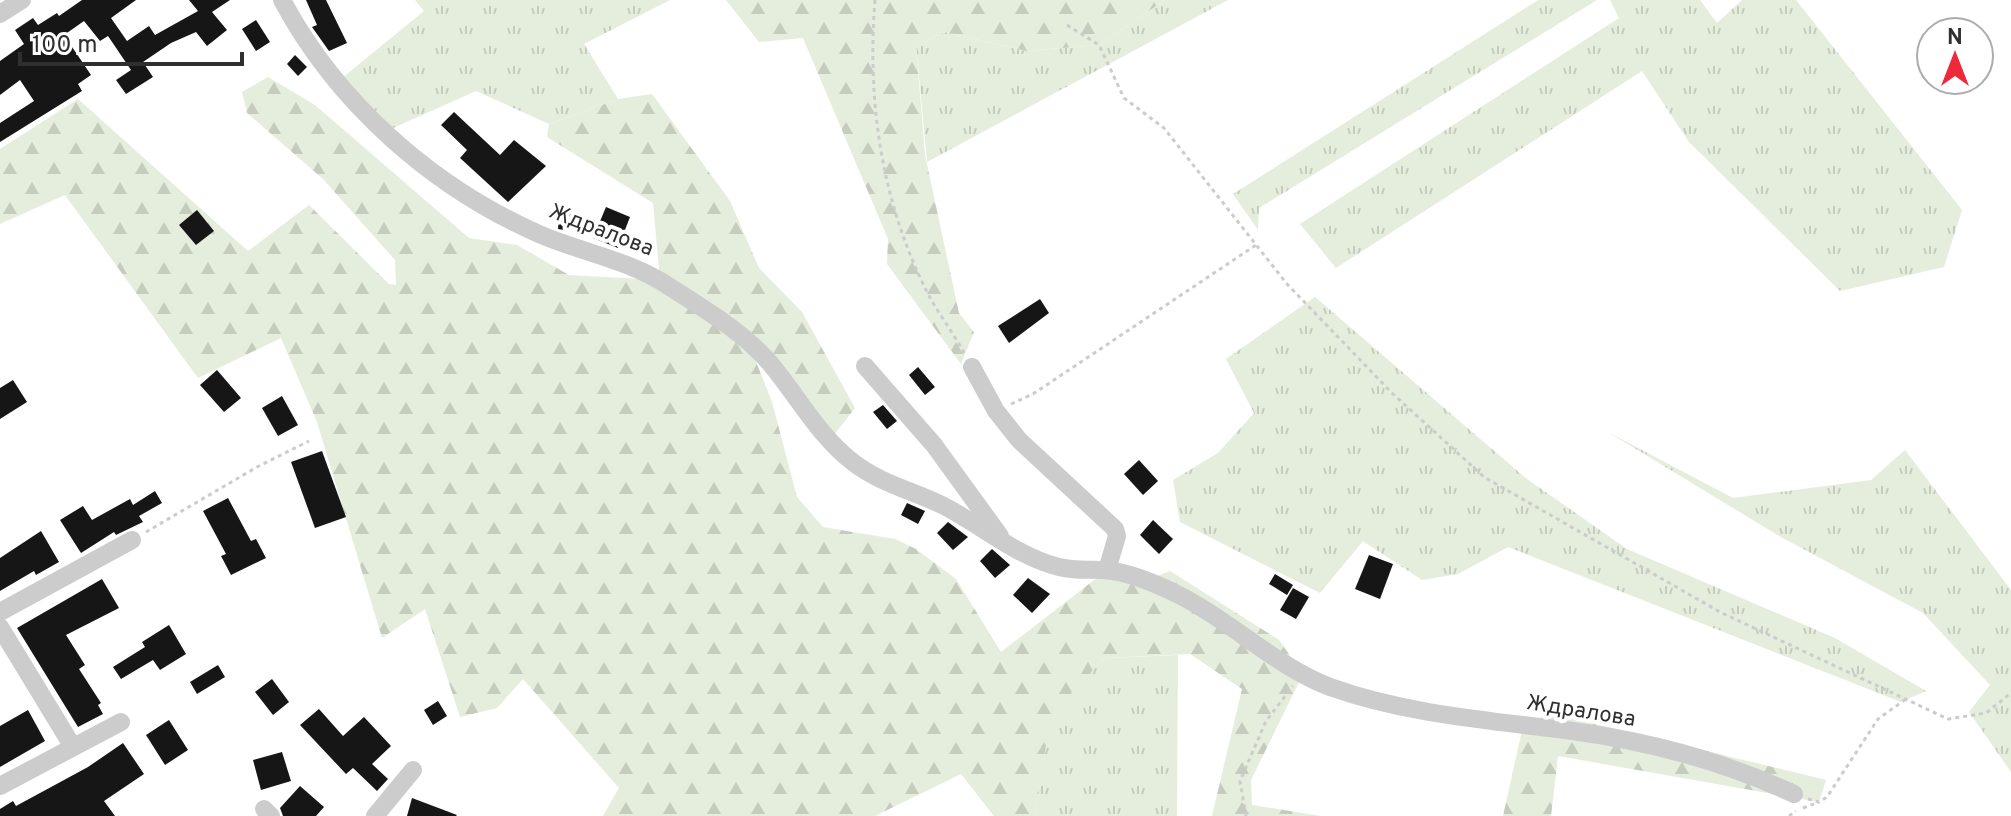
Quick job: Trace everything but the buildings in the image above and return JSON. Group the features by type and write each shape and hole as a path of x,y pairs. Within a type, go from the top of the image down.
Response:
{"street":[{"path":"0,14 22,0"},
{"name":"Ждралова","path":"282,0 325,71 384,132 447,182 509,220 545,237 601,253 660,280 748,341 855,464 1059,567 1107,570 1178,595 1303,674 1366,697 1453,717 1581,733 1661,749 1732,767 1794,794"},
{"name":"Ждралова","path":"865,366 934,445 1002,539"},
{"path":"972,367 996,411 1019,440 1114,528 1117,536 1107,570"},
{"path":"0,612 132,540"},
{"path":"0,627 73,747"},
{"path":"0,786 121,722"},
{"path":"375,816 413,770"}],"path":[{"path":"875,0 876,124 879,153 891,202 927,292 972,367"},
{"path":"1067,25 1099,45 1124,98 1164,128 1287,284 1382,382 1484,477 1720,612 1948,719 1986,713 2011,693"},
{"path":"996,411 1033,394 1256,245"},
{"path":"132,540 257,467 309,441"},
{"path":"1246,816 1240,781 1266,721 1303,674"},
{"path":"1794,794 1819,802 1827,797 1878,719 1906,699"}],"green space":[{"path":"415,0 670,0 584,44 618,99 549,124 476,91 384,132 336,83 424,11"},
{"path":"726,0 1165,0 1099,45 1026,51 945,32 916,45 925,155 959,313 974,332 961,364 887,264 888,239 803,38 759,42"},
{"path":"1165,0 1228,0 927,162 916,45 945,32 1026,51 1099,45"},
{"path":"1538,0 1597,0 1259,208 1258,230 1233,194"},
{"path":"1610,0 1700,0 1717,23 1742,0 1796,0 1962,210 1944,267 1840,291 1689,142 1642,71 1336,268 1300,224 1619,18"},
{"path":"268,77 315,105 469,238 517,245 569,275 660,280 653,203 547,137 549,124 618,99 652,94 730,201 759,268 802,312 855,408 830,440 749,344 772,402 797,497 823,527 895,539 916,549 956,579 1001,652 1107,570 1144,581 1170,571 1279,640 1303,674 1251,780 1252,805 1321,816 1212,816 1242,689 1190,654 1105,658 1051,713 1035,816 994,816 961,774 875,816 603,816 619,788 523,679 497,708 460,717 425,609 382,638 317,422 281,338 198,378 65,195 0,224 0,149 78,99 248,251 309,205 389,284 396,285 395,260 323,179 247,113 242,92"},
{"path":"1315,297 1527,479 1627,549 1835,638 1926,691 1901,702 1508,547 1458,574 1422,580 1363,541 1320,593 1180,522 1173,480 1218,453 1254,413 1226,359"},
{"path":"1608,432 1733,498 1871,480 1905,450 2011,590 2011,772 1969,712 1990,685 1923,613 1779,536"},
{"path":"1178,655 1177,816 1035,816 1050,713 1105,658"},
{"path":"1550,713 1826,780 1819,802 1558,756 1551,816 1503,816 1523,726"}]}
